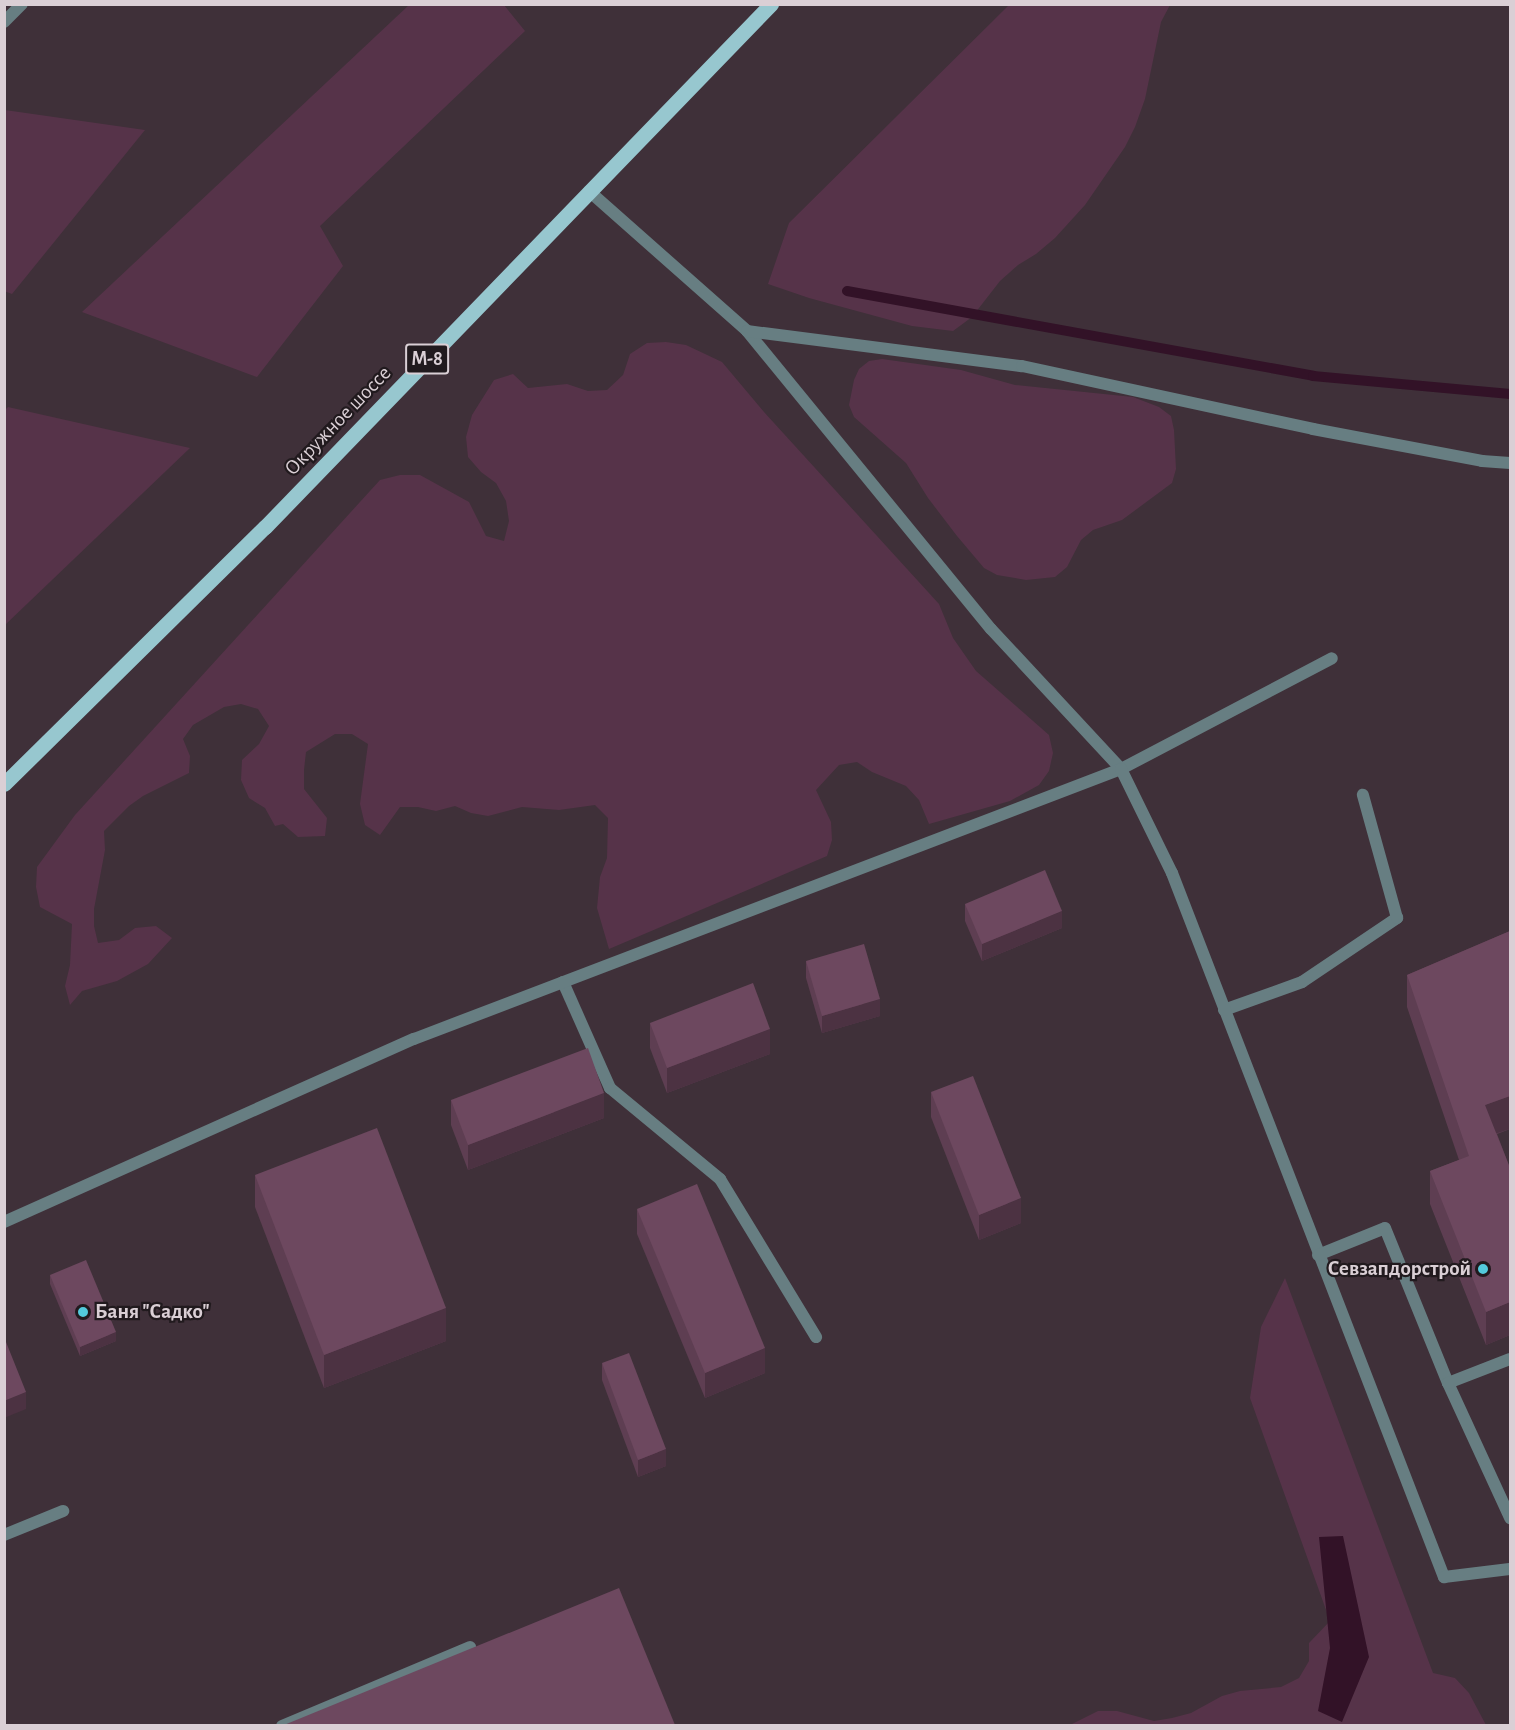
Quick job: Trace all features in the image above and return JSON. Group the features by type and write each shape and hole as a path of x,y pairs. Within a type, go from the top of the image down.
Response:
{"main road":[{"name":"Окружное шоссе","path":"4,784 265,527 771,4"}],"lane":[{"path":"4,22 22,4"},
{"path":"589,191 747,332 991,629 1121,769 1172,873 1444,1577 1510,1569"},
{"path":"747,332 1022,366 1313,429 1482,461 1510,462"},
{"path":"4,1222 414,1039 1121,769 1332,658"},
{"path":"1224,1010 1302,982 1397,918 1363,795"},
{"path":"563,982 610,1088 720,1179 816,1337"},
{"path":"1318,1255 1385,1228 1448,1383 1510,1518"},
{"path":"1448,1383 1510,1359"},
{"path":"4,1535 63,1511"},
{"path":"282,1725 470,1647"}],"shaded area":[{"path":"409,5 504,5 525,31 320,226 343,266 257,377 82,312"},
{"path":"1009,5 1170,5 1161,22 1145,99 1135,127 1125,147 1085,205 1055,238 1000,281 972,317 953,331 912,326 809,298 768,284 789,223"},
{"path":"5,110 145,130 12,294 4,291"},
{"path":"666,342 686,345 722,362 764,412 939,604 953,638 976,671 1049,735 1053,753 1049,771 1039,785 1010,801 929,824 919,800 906,786 872,772 857,762 839,765 816,790 831,822 832,840 827,856 609,949 597,908 600,877 607,858 608,818 595,805 559,810 522,807 488,816 471,813 455,806 436,811 418,807 400,807 380,835 365,825 360,804 368,744 352,734 335,734 306,752 304,770 304,789 327,818 325,836 298,837 283,824 275,826 265,808 249,798 241,780 242,760 259,744 269,726 258,709 241,704 224,707 193,725 183,739 190,756 189,773 143,796 129,806 104,831 105,850 94,909 94,926 98,943 119,940 135,928 156,926 172,938 148,964 117,981 82,991 70,1005 65,986 70,965 72,924 40,907 36,887 37,867 75,815 380,480 400,475 420,475 469,502 486,536 504,541 509,521 506,501 496,483 481,472 468,457 466,437 472,415 494,380 513,374 528,388 567,384 588,391 607,390 623,375 630,354 647,343"},
{"path":"882,359 961,370 1015,385 1133,397 1159,407 1171,416 1174,430 1176,469 1172,483 1122,520 1093,530 1081,540 1067,567 1055,577 1026,580 997,575 984,568 957,536 928,498 906,463 854,417 849,405 854,380 859,369 869,361"},
{"path":"8,407 190,448 5,625 4,411"},
{"path":"1285,1278 1433,1673 1455,1678 1469,1693 1486,1725 1068,1726 1098,1711 1117,1711 1154,1721 1172,1718 1191,1713 1222,1696 1240,1691 1281,1687 1299,1678 1309,1661 1309,1643 1330,1621 1250,1398 1261,1327"},
{"path":"1343,1536 1369,1657 1342,1722 1318,1711 1330,1648 1319,1537"}],"building":[{"path":"1045,870 1062,911 982,944 965,904"},
{"path":"1510,931 1510,1096 1485,1105 1510,1168 1510,1302 1486,1312 1430,1171 1469,1156 1407,975"},
{"path":"864,944 880,999 822,1016 806,961"},
{"path":"753,983 770,1029 667,1068 650,1023"},
{"path":"588,1048 604,1093 468,1145 451,1100"},
{"path":"973,1076 1021,1198 979,1215 931,1092"},
{"path":"377,1128 446,1308 324,1355 255,1175"},
{"path":"697,1184 765,1348 705,1373 637,1209"},
{"name":"Баня \"Садко\"","path":"86,1260 116,1332 80,1347 50,1275"},
{"path":"4,1337 26,1392 4,1401"},
{"path":"629,1353 666,1449 638,1460 602,1363"},
{"path":"619,1588 675,1725 284,1725"}],"waterway":[{"path":"847,291 1313,376 1510,394"}],"place":[{"name":"Севзапдорстрой","path":"1483,1269"},
{"name":"Баня \"Садко\"","path":"83,1312"}]}
